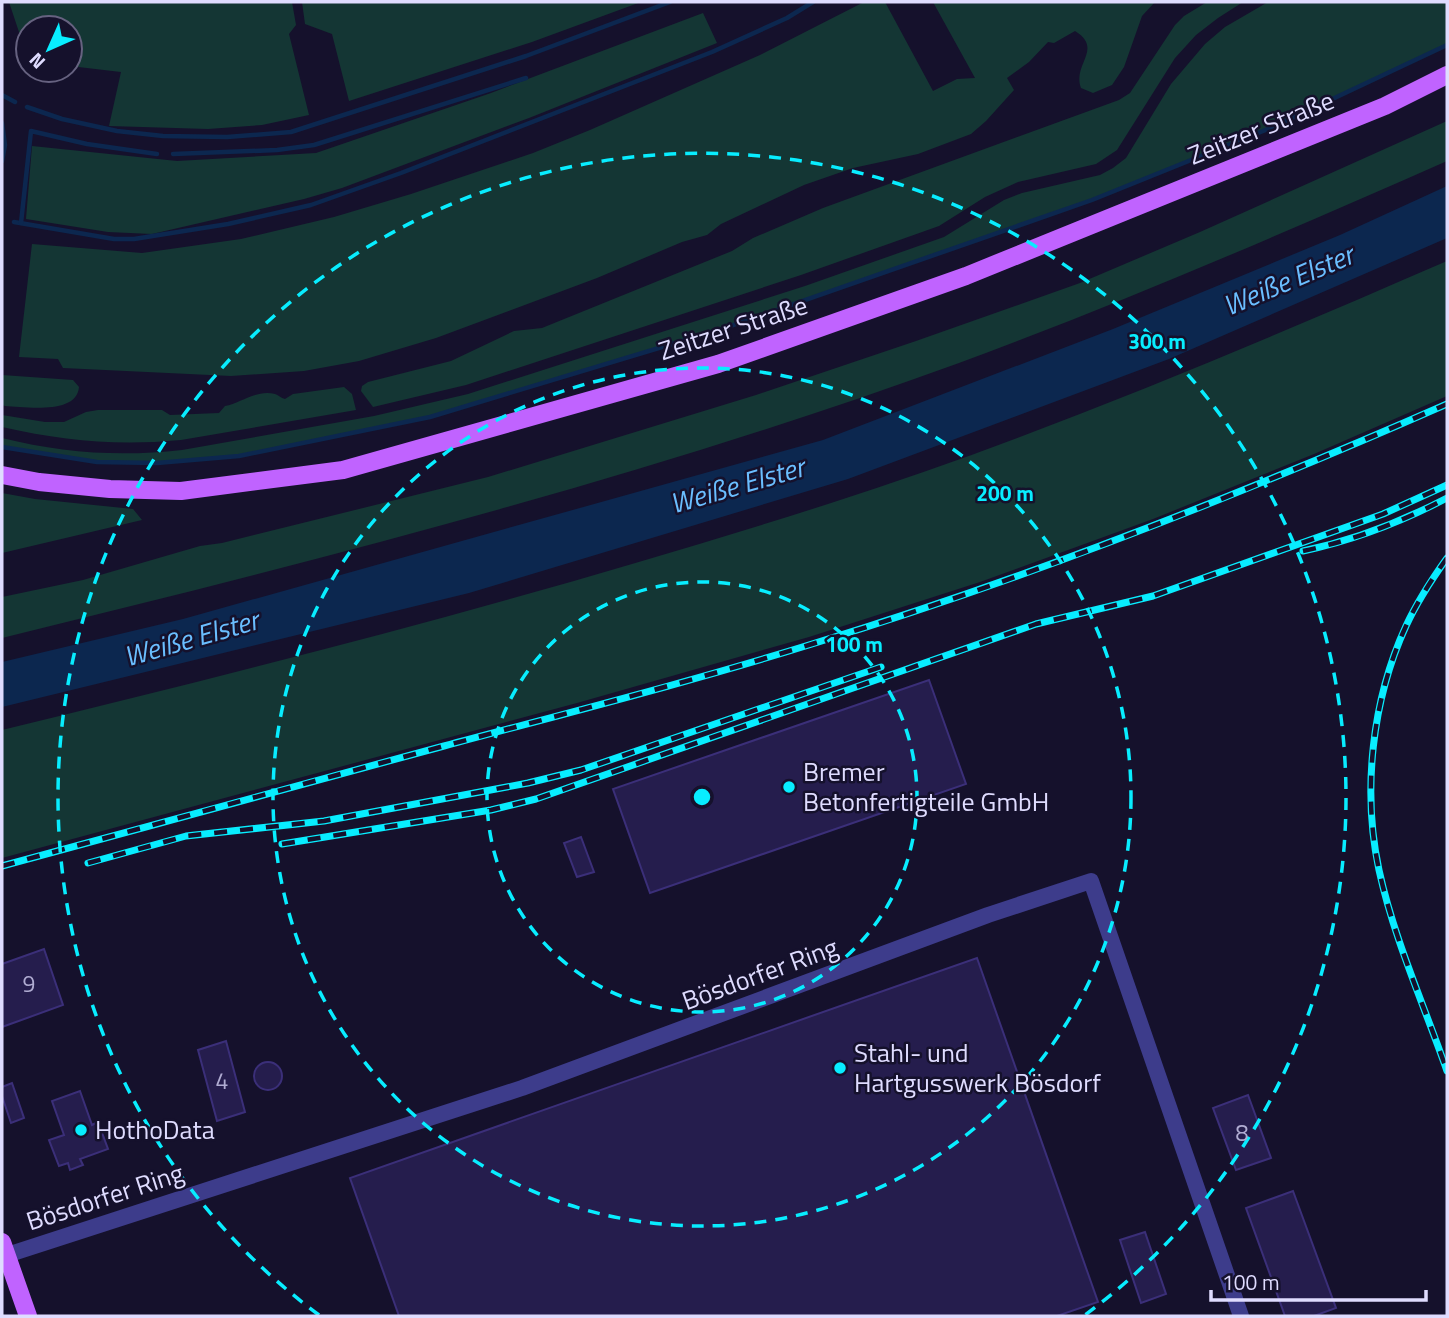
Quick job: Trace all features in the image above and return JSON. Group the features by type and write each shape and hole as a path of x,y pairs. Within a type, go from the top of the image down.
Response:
{"main road":[{"name":"Zeitzer Straße","path":"2,475 39,482 110,489 181,491 343,470 718,364 966,276 1385,106 1447,75"},
{"path":"4,1248 28,1316"}],"street":[{"name":"Bösdorfer Ring","path":"4,1248 522,1088 988,915 1091,881 1241,1316"}],"green space":[{"path":"9,2 292,2 296,25 289,34 309,115 262,125 208,129 109,126 121,72 84,68 84,14 14,14 14,17"},
{"path":"302,2 641,2 532,42 349,101 332,34 305,24"},
{"path":"864,2 885,2 933,91 957,79 975,78 933,2 1155,2 1142,16 1124,67 1112,85 1093,93 1081,88 1079,79 1087,44 1075,31 1054,43 1048,42 1029,62 1007,78 1014,90 971,134 918,154 853,168 804,185 721,224 707,235 682,242 597,278 436,338 359,361 304,371 231,376 63,368 58,359 19,357 32,244 142,253 241,239 334,217 533,153 590,130 760,55"},
{"path":"1207,2 1243,2 1196,35 1175,58 1117,150 1096,164 1018,182 985,197 939,226 801,275 466,385 373,407 361,391 362,386 368,382 451,361 514,331 542,328 732,251 753,238 823,208 1119,100 1130,93 1175,25"},
{"path":"1268,2 1447,2 1447,45 1273,127 1092,200 722,329 430,417 239,456 157,463 97,462 2,447 2,438 91,452 159,452 374,416 468,394 805,286 944,237 1004,200 1022,193 1100,175 1113,168 1126,158 1171,84 1205,44 1225,27"},
{"path":"703,13 717,43 529,118 342,188 152,234 108,232 26,219 32,146 177,161 316,153 491,93"},
{"path":"1447,121 1447,161 1204,266 959,363 723,443 484,514 2,638 2,597 83,580 200,546 222,543 488,477 756,395 1080,283"},
{"path":"1447,261 1447,396 1314,454 1153,519 980,582 809,637 577,703 2,858 2,730 210,679 520,596 828,504 986,450 1063,420 1218,359"},
{"path":"2,375 73,380 79,387 76,396 60,406 5,406 2,405"},
{"path":"344,387 352,394 356,410 181,440 91,441 2,427 2,415 45,422 64,422 86,412 98,410 162,410 170,415 219,413 225,406 262,393 275,394 285,399 293,394"},
{"path":"2,493 133,509 142,520 2,553"}],"water":[{"name":"Weiße Elster","path":"1447,186 1447,238 1169,359 848,479 469,593 2,707 2,662 183,619 823,440 1113,329 1340,235"}],"building":[{"name":"Bremer Betonfertigteile GmbH","path":"929,680 966,784 650,893 613,789"},
{"path":"581,837 594,872 577,877 564,843"},
{"path":"44,949 63,1005 2,1027 2,964"},
{"name":"Stahl- und Hartgusswerk Bösdorf","path":"977,958 1098,1302 1057,1316 399,1316 350,1178"},
{"path":"226,1041 245,1112 217,1121 198,1050"},
{"path":"268,1062 278,1066 282,1076 278,1086 268,1090 258,1086 254,1076 258,1066"},
{"path":"12,1083 24,1118 11,1123 2,1096 2,1087"},
{"name":"HothoData","path":"80,1091 92,1125 98,1122 108,1149 80,1159 83,1165 70,1170 68,1163 59,1166 49,1140 64,1135 52,1101"},
{"path":"1248,1095 1271,1158 1236,1170 1213,1108"},
{"path":"1293,1191 1336,1308 1314,1316 1285,1316 1246,1208"},
{"path":"1145,1232 1166,1294 1141,1303 1120,1240"}],"waterway":[{"path":"27,107 62,119 117,131 163,136 227,137 291,132 526,56 670,2"},
{"path":"14,222 114,239 134,239 228,224 311,205 401,173 712,52 787,18 813,2"},
{"path":"2,447 97,462 157,463 239,456 430,417 722,329 1092,200 1273,127 1447,45"},
{"path":"173,154 277,150 314,145 526,78"},
{"path":"2,95 15,102"},
{"path":"2,123 5,145 2,161"},
{"path":"21,223 31,131 87,144 157,154"}],"railway":[{"path":"2,866 674,684 893,618 1054,563 1212,503 1447,404"},
{"path":"282,844 491,810 536,799 1036,624 1153,596 1383,514 1447,485"},
{"path":"1303,551 1377,529 1447,498"},
{"path":"1447,558 1415,608 1394,654 1378,715 1371,778 1374,840 1385,896 1447,1071"},
{"path":"88,863 186,836 324,821 528,783 581,770 881,667"}],"place":[{"name":"Bremer Betonfertigteile GmbH","path":"789,787"},
{"name":"Stahl- und Hartgusswerk Bösdorf","path":"840,1068"},
{"name":"HothoData","path":"81,1130"}]}
